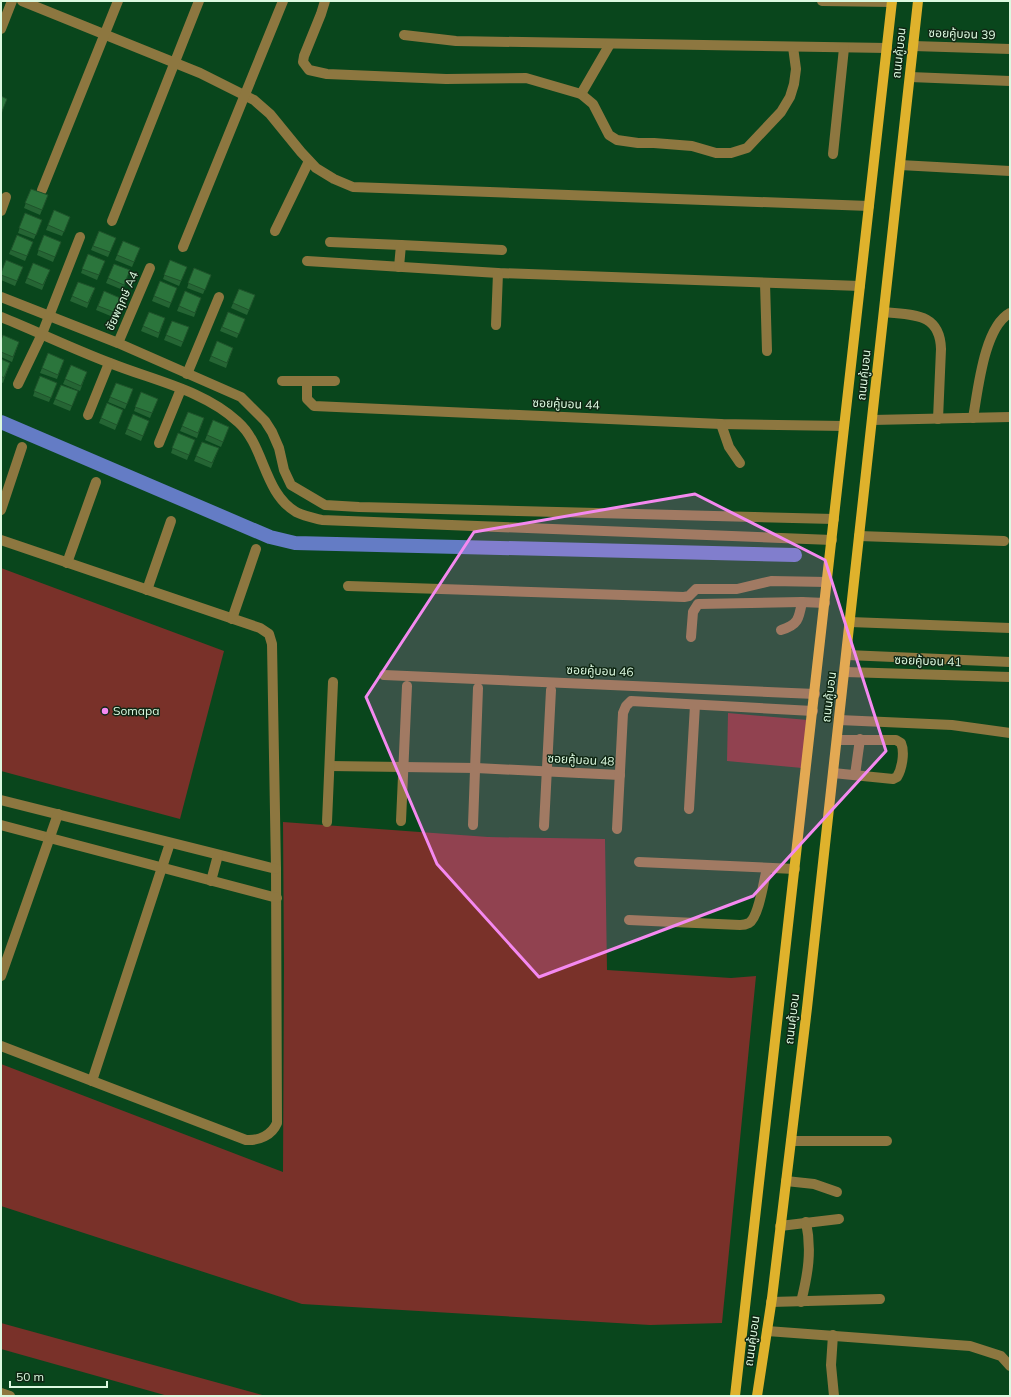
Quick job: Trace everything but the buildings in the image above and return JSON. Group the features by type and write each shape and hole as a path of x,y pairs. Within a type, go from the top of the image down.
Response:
{"main road":[{"name":"ถนนคู้บอน","path":"757,1396 771,1302 791,1141 845,672 918,1"},
{"name":"ถนนคู้บอน","path":"735,1396 892,2"}],"street":[{"path":"1,29 12,1"},
{"path":"22,1 174,63 254,100 270,114 316,168 334,179 353,187 869,206"},
{"path":"42,190 118,1"},
{"path":"112,221 199,1"},
{"path":"183,247 283,1"},
{"path":"325,1 322,14 304,56 303,62 309,70 316,73 446,80 526,78 581,94 593,104 609,135 617,140 638,143 692,146 716,153 731,153 747,148 784,107 790,97 795,77 796,70 793,47"},
{"path":"822,1 892,2"},
{"path":"404,36 456,41 887,48"},
{"path":"581,94 610,44"},
{"name":"ซอยคู้บอน 39","path":"913,46 1010,49"},
{"path":"833,154 844,48"},
{"path":"910,77 1010,81"},
{"path":"275,231 309,161"},
{"path":"900,165 1010,170"},
{"path":"1,211 6,197"},
{"path":"18,384 42,334 80,237"},
{"path":"330,242 502,250"},
{"path":"399,267 401,245"},
{"path":"307,261 498,273 860,286"},
{"name":"ชัยพฤกษ์ A4","path":"118,343 150,268"},
{"path":"496,325 498,273"},
{"path":"765,283 767,351"},
{"path":"1,297 48,317 118,343 241,397 265,421 272,432 279,448 284,470 291,485 325,505 383,508 834,519"},
{"path":"187,374 219,297"},
{"path":"884,312 923,317 931,321 936,328 941,338 938,419"},
{"path":"973,418 987,350 994,330 1004,316 1010,313"},
{"path":"1,317 110,363 181,389 230,414 246,428 274,487 282,499 298,512 322,520 832,540"},
{"path":"88,415 110,363"},
{"path":"282,381 335,381"},
{"name":"ซอยคู้บอน 44","path":"307,381 307,399 314,406 721,424 844,426"},
{"path":"159,443 181,389"},
{"path":"872,420 1010,417"},
{"path":"721,424 729,447 740,463"},
{"path":"1,510 22,447"},
{"path":"67,563 96,482"},
{"path":"322,520 325,505"},
{"path":"147,590 171,521"},
{"path":"859,536 1004,541"},
{"path":"1,540 263,629 270,634 272,641 277,898 277,1123 272,1131 259,1139 246,1140 1,1046"},
{"path":"232,619 256,548"},
{"path":"348,586 684,597 689,596 696,589 737,589 747,585 771,581 827,582"},
{"path":"781,630 794,626 797,621 802,602"},
{"path":"691,637 693,612 698,604 825,603"},
{"path":"850,622 1010,628"},
{"name":"ซอยคู้บอน 41","path":"846,655 1010,662"},
{"name":"ซอยคู้บอน 41","path":"845,672 1010,676"},
{"name":"ซอยคู้บอน 46","path":"384,675 814,694"},
{"path":"327,822 333,682"},
{"path":"401,821 407,686"},
{"path":"473,825 478,688"},
{"path":"544,826 551,690"},
{"name":"ซอยคู้บอน 48","path":"330,766 476,768 620,775 623,713 628,703 631,701 813,711"},
{"path":"689,809 695,705"},
{"path":"839,720 952,725 1010,733"},
{"path":"855,775 860,739"},
{"path":"833,773 885,779 897,777 902,754 901,743 896,740 836,740"},
{"path":"617,829 620,775"},
{"path":"1,800 276,869"},
{"path":"1,976 58,814"},
{"path":"1,825 211,882 277,898"},
{"path":"92,1081 170,843"},
{"path":"211,882 218,855"},
{"path":"639,862 795,869"},
{"path":"629,920 740,925 749,923 754,919 757,911 767,868"},
{"path":"791,1141 887,1141"},
{"path":"786,1181 814,1184 837,1192"},
{"path":"780,1226 839,1219"},
{"path":"801,1302 810,1259 810,1240 806,1222"},
{"path":"771,1302 880,1299"},
{"path":"767,1330 970,1346 1001,1356 1010,1366"},
{"path":"833,1335 831,1365 834,1396"},
{"path":"1,1393 10,1396"}],"highlighted area":[{"path":"695,494 825,560 886,751 753,896 539,977 437,864 366,697 474,532"}],"shaded area":[{"name":"Somapa","path":"1,568 224,651 180,819 1,771"},
{"path":"728,713 808,720 802,768 727,761"},
{"path":"283,822 488,837 605,839 607,970 731,978 756,976 722,1323 650,1325 302,1304 1,1206 1,1064 283,1172"},
{"path":"1,1323 266,1396 168,1396 1,1349"}],"waterway":[{"path":"1,422 270,537 295,543 795,555"}],"place":[{"name":"Somapa","path":"105,711"}]}
